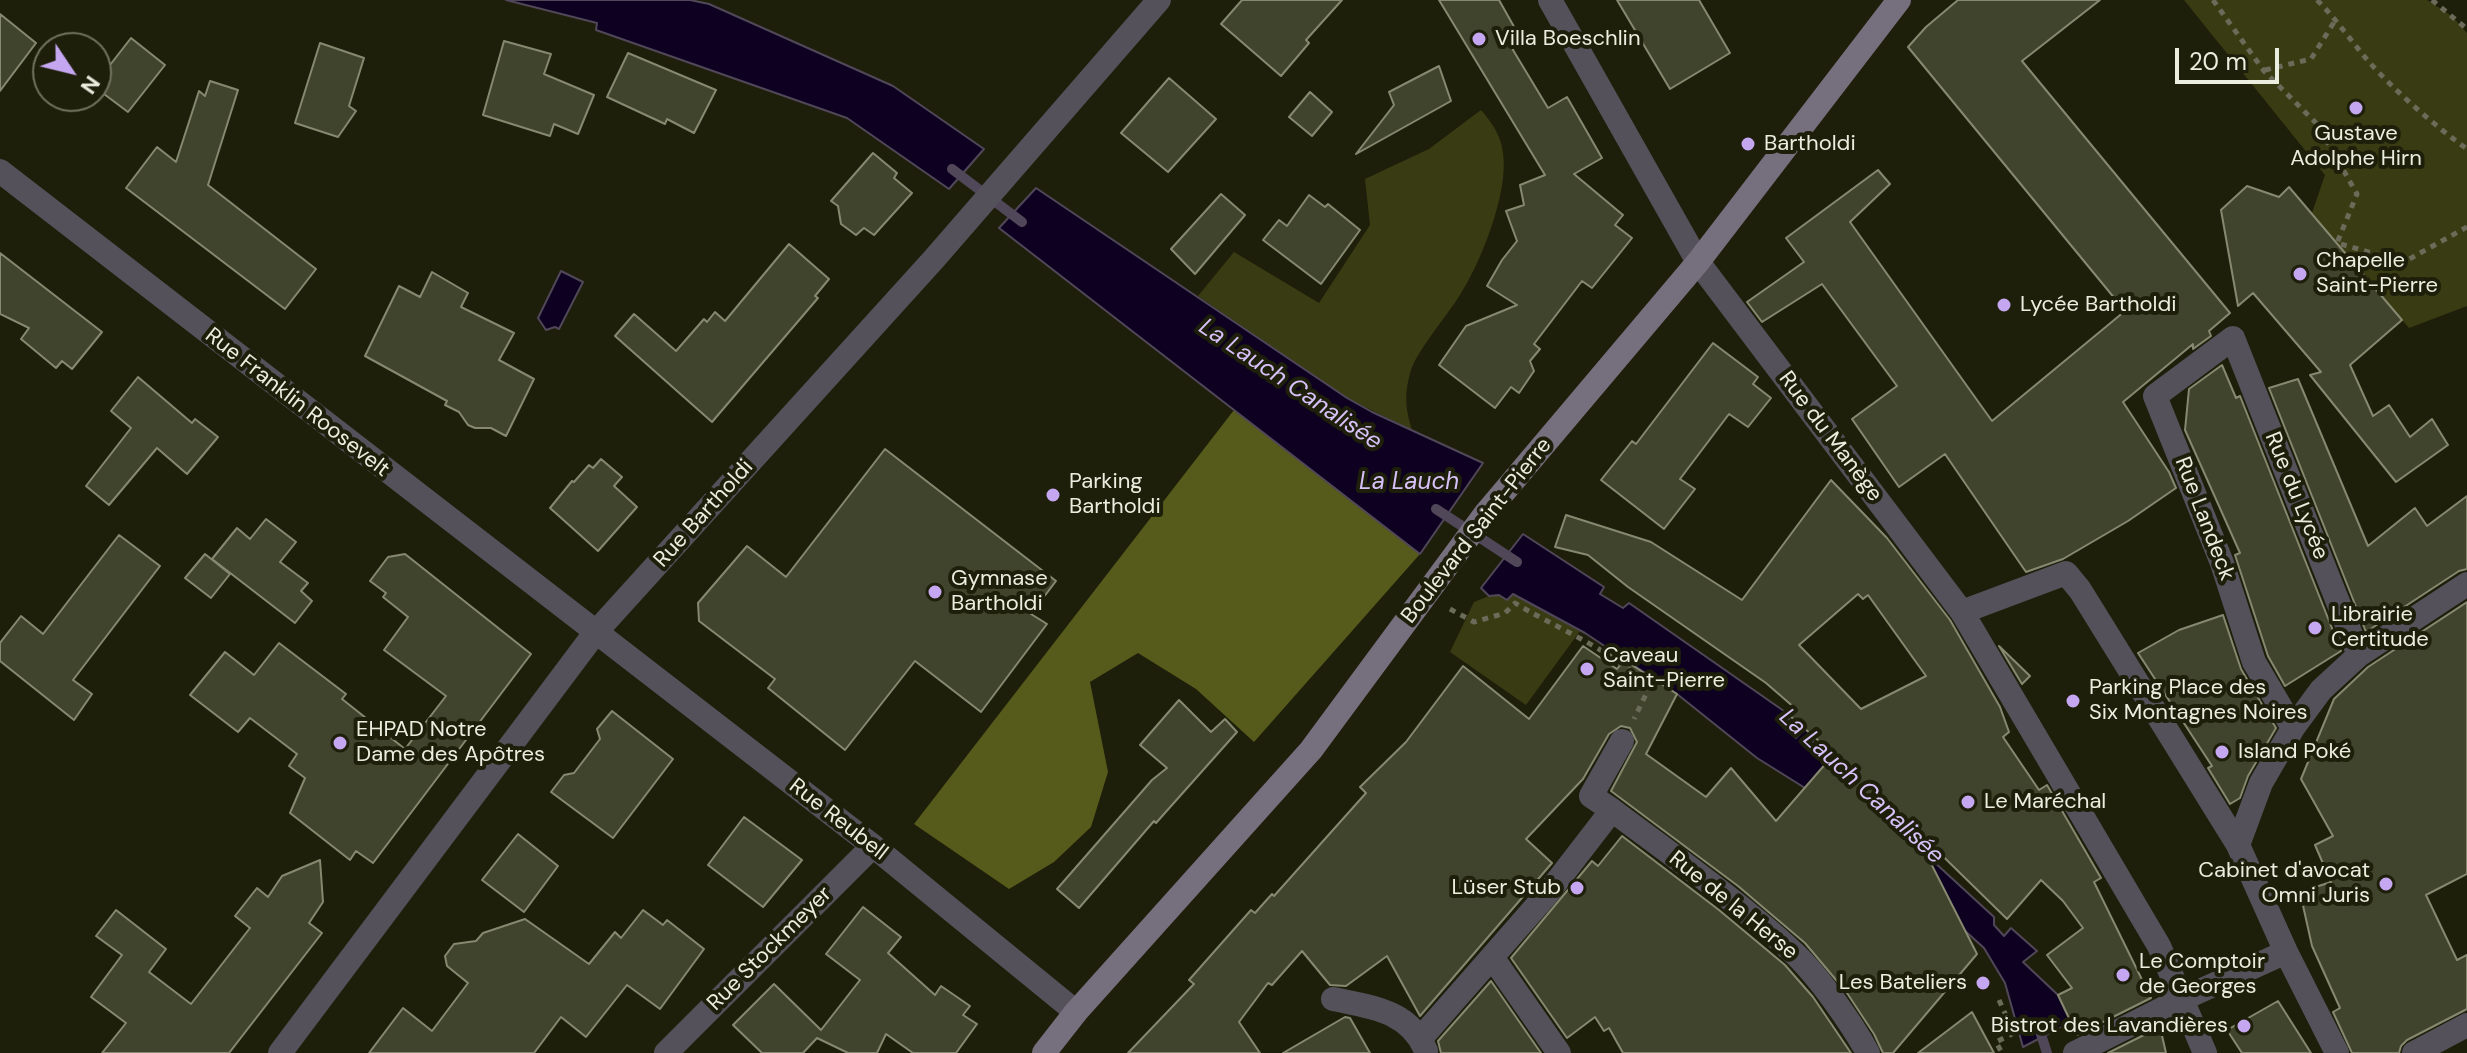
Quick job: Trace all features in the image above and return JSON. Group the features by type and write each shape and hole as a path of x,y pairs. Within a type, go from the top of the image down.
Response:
{"street":[{"name":"Rue Bartholdi","path":"280,1053 595,633 974,213 1159,0"},
{"name":"Rue du Manège","path":"1550,0 1698,262 1962,612 2159,946 2205,1053"},
{"name":"Boulevard Saint-Pierre","path":"1044,1053 1076,1012 1311,750 1486,513 1698,262 1899,0"},
{"name":"Rue Franklin Roosevelt","path":"0,171 595,633"},
{"name":"Rue du Lycée","path":"2233,338 2359,655"},
{"name":"Rue Landeck","path":"2233,338 2155,396 2222,563 2254,662 2293,728"},
{"path":"1962,612 2066,573 2080,590 2238,845 2286,952 2337,1053"},
{"path":"2238,845 2261,783 2293,728 2321,690 2359,655 2467,584"},
{"name":"Rue Reubell","path":"595,633 873,846 1076,1012"},
{"name":"Rue de la Herse","path":"1622,741 1591,796 1797,956 1854,1029 1868,1053"},
{"path":"1333,999 1395,1016 1413,1026 1424,1045 1612,810"},
{"name":"Rue Stockmeyer","path":"666,1053 873,846"},
{"path":"2075,1053 2180,1000 2286,952"},
{"path":"1492,957 1559,1053"},
{"path":"2414,1053 2467,1025"}],"path":[{"path":"2213,0 2264,71 2317,124 2357,194 2337,243 2404,262 2467,227"},
{"path":"2317,0 2370,62 2467,149"},
{"path":"2432,0 2467,29"},
{"path":"2264,71 2311,59 2336,19"},
{"path":"1425,595 1474,622 1505,613 1515,603 1596,648 1643,680 1648,690"},
{"path":"1999,1000 2014,1033 1996,1042 2002,1053"}],"green space":[{"path":"2184,0 2427,0 2452,16 2467,33 2467,306 2409,328 2312,213 2325,175"},
{"path":"1481,110 1502,147 1502,188 1491,228 1475,267 1411,370 1406,400 1412,430 1347,398 1198,296 1234,252 1319,303 1370,225 1365,179 1429,149"},
{"path":"1234,410 1420,554 1254,742 1196,689 1138,653 1090,682 1108,772 1091,827 1054,862 1009,889 914,824"},
{"path":"1513,594 1580,631 1526,705 1450,652 1474,602 1489,596"}],"water":[{"path":"506,0 690,0 709,4 893,86 984,149 949,189 847,118 596,30 597,23"},
{"name":"La Lauch","path":"1036,188 1347,398 1483,463 1420,554 999,228"},
{"path":"561,271 583,282 559,329 546,330 538,318"},
{"path":"1523,534 1604,587 1600,594 1623,608 1629,603 1791,716 1783,727 1796,738 1805,729 1815,736 1811,746 1826,759 1831,756 1871,786 1896,827 1994,917 1994,925 2004,936 2011,928 2037,951 2023,962 2058,995 2071,1022 2023,1047 2005,983 1984,948 1805,788 1757,758 1677,694 1585,633 1513,594 1507,600 1499,595 1489,596 1481,588"}],"building":[{"path":"1242,0 1342,0 1306,40 1309,43 1281,76 1221,24"},
{"path":"1439,0 1499,0 1517,32 1513,50 1548,108 1567,97 1602,158 1574,174 1623,215 1615,225 1632,238 1592,288 1582,281 1534,344 1540,349 1530,361 1534,371 1519,393 1511,387 1495,408 1439,365 1466,326 1517,305 1487,286 1517,241 1506,211 1524,205 1520,185 1545,175"},
{"path":"1617,0 1699,0 1730,53 1670,89"},
{"path":"1958,0 2100,0 2022,61 2230,313 2209,331 2211,336 2193,349 2193,344 2123,402 2169,472 2176,488 2128,521 2063,559 2026,572 1945,454 1899,487 1852,419 1897,386 1822,284 1762,322 1747,302 1804,262 1786,238 1878,170 1890,184 1850,222 1992,421 2125,311 1908,47"},
{"path":"0,14 32,40 32,48 0,91"},
{"path":"131,38 165,65 128,112 112,100 112,62"},
{"path":"504,41 551,54 544,74 594,95 578,134 554,124 550,136 483,115"},
{"path":"320,43 364,58 349,106 356,111 338,137 295,123"},
{"path":"628,53 716,90 694,133 667,119 665,124 607,97"},
{"path":"1439,66 1451,101 1356,154 1394,105 1389,92"},
{"path":"1169,78 1216,119 1168,172 1121,133"},
{"path":"210,81 238,90 208,185 316,269 285,309 126,188 157,147 176,162 199,91 205,96"},
{"path":"1310,92 1332,112 1312,136 1289,117"},
{"path":"873,153 897,173 894,178 912,193 874,235 864,228 856,235 841,224 838,206 831,201"},
{"name":"Chapelle Saint-Pierre","path":"2247,186 2279,197 2289,187 2402,320 2350,365 2373,416 2389,405 2410,437 2432,419 2448,445 2396,482 2310,375 2321,372 2253,293 2238,306 2221,210"},
{"path":"1221,194 1245,215 1195,274 1171,249"},
{"path":"1309,195 1325,207 1328,204 1360,230 1321,284 1263,240 1279,220 1287,226"},
{"path":"789,244 829,279 815,296 818,298 712,422 615,336 634,314 676,351 704,319 707,322 715,312 725,321"},
{"path":"0,253 102,332 72,369 62,361 56,368 21,339 29,328 0,314"},
{"path":"432,272 468,293 461,307 514,333 499,360 534,379 506,436 491,428 468,425 459,412 445,405 447,401 365,356 399,286 420,297"},
{"path":"1713,343 1758,377 1753,384 1771,398 1748,427 1729,414 1680,479 1695,489 1664,529 1601,480 1632,441 1636,444"},
{"path":"2222,365 2236,398 2240,396 2341,651 2285,686 2268,656 2235,555 2240,553 2185,430 2189,389"},
{"path":"138,377 192,423 195,419 218,437 187,474 157,448 109,505 86,486 131,428 111,411"},
{"path":"2298,379 2368,546 2415,508 2427,526 2467,496 2467,569 2459,571 2366,632 2269,388"},
{"name":"Gymnase Bartholdi","path":"885,449 1056,581 1031,614 1047,624 981,712 915,661 845,750 768,688 775,679 699,621 698,603 747,546 786,577"},
{"path":"601,459 622,477 614,486 637,507 598,551 550,508 572,481 589,465 593,468"},
{"path":"1831,480 1887,538 1950,620 2000,707 2009,732 2003,737 2039,790 2047,785 2101,878 2094,882 2151,998 2077,1035 2058,995 2072,988 2047,955 2083,928 2063,901 2041,880 2007,919 1912,826 1977,954 1893,1053 1883,1053 1847,993 1805,943 1738,886 1611,791 1637,742 1630,728 1621,726 1609,734 1583,779 1526,839 1552,863 1420,1016 1387,956 1346,986 1330,985 1302,951 1272,985 1268,983 1239,1022 1260,1053 1128,1053 1194,984 1189,980 1251,910 1255,913 1272,894 1274,896 1366,793 1360,787 1406,742 1463,666 1529,719 1583,646 1617,669 1624,660 1677,694 1646,754 1706,797 1731,768 1776,821 1834,754 1790,716 1796,709 1766,683 1628,587 1588,555 1555,547 1566,515 1651,542 1742,600","holes":["1858,594 1863,599 1868,595 1926,676 1861,709 1799,645"]},
{"path":"266,519 296,542 280,562 308,583 301,591 312,601 295,623 212,559 237,528 250,539"},
{"path":"119,535 160,566 73,680 92,694 74,720 0,661 0,643 21,616 43,634"},
{"path":"205,554 230,574 211,598 185,578"},
{"name":"EHPAD Notre Dame des Apôtres","path":"405,554 531,654 373,863 356,851 350,860 290,813 305,778 289,766 297,754 250,718 238,732 190,695 225,652 254,675 279,643 346,694 342,699 405,749 446,696 384,650 408,617 383,597 386,593 370,581 388,557"},
{"path":"2467,602 2467,874 2426,895 2457,960 2467,955 2467,1009 2407,1040 2399,1053 2352,1053 2333,1012 2340,1008 2312,946 2300,892 2331,882 2315,845 2333,836 2301,779 2334,699 2368,667"},
{"path":"2223,615 2241,669 2276,728 2248,776 2240,798 2230,804 2208,768 2212,766 2138,653 2179,630"},
{"path":"1999,646 2030,676 2022,684"},
{"path":"1179,700 1211,732 1225,719 1237,732 1079,908 1057,889 1152,780 1167,768 1140,745"},
{"path":"612,711 673,759 613,838 551,792 564,775 574,773 600,739 597,729"},
{"path":"744,817 802,860 763,907 708,865"},
{"path":"518,834 558,866 524,912 482,880"},
{"path":"1622,836 1785,965 1813,997 1851,1053 1623,1053 1609,1028 1604,1031 1595,1017 1567,1038 1511,958 1592,861 1598,866"},
{"path":"320,860 323,902 309,923 322,933 229,1053 102,1053 126,1023 91,997 122,955 96,936 116,910 166,949 149,972 191,1004 250,928 235,916 257,888 268,897 282,876"},
{"path":"863,907 901,937 888,953 935,995 941,986 970,1006 963,1015 977,1024 956,1053 913,1053 886,1034 877,1053 848,1053 817,1038 803,1053 762,1053 733,1025 774,984 821,1030 860,980 826,954"},
{"path":"643,910 663,925 667,920 704,949 660,1009 627,985 586,1037 561,1017 534,1053 369,1053 403,1008 432,1031 468,983 447,966 445,956 454,944 476,941 483,933 525,919 589,964 615,932 621,938"},
{"path":"1491,981 1541,1053 1441,1053 1438,1041"},
{"path":"2278,1001 2311,1053 2242,1053 2227,1030"},
{"path":"1972,1012 1994,1053 1918,1053"},
{"path":"1345,1017 1350,1018 1370,1053 1283,1053"},
{"path":"2160,1027 2166,1053 2108,1053"}],"waterway":[{"name":"La Lauch Canalisée","path":"952,169 1022,222"},
{"name":"La Lauch Canalisée","path":"1436,509 1517,562"},
{"name":"La Lauch Canalisée","path":"2038,1025 2047,1053"}],"place":[{"name":"Villa Boeschlin","path":"1479,39"},
{"name":"Gustave Adolphe Hirn","path":"2356,108"},
{"name":"Bartholdi","path":"1748,144"},
{"name":"Chapelle Saint-Pierre","path":"2300,274"},
{"name":"Lycée Bartholdi","path":"2004,305"},
{"name":"Parking Bartholdi","path":"1053,495"},
{"name":"Gymnase Bartholdi","path":"935,592"},
{"name":"Librairie Certitude","path":"2315,628"},
{"name":"Caveau Saint-Pierre","path":"1587,669"},
{"name":"Parking Place des Six Montagnes Noires","path":"2073,701"},
{"name":"EHPAD Notre Dame des Apôtres","path":"340,743"},
{"name":"Island Poké","path":"2222,752"},
{"name":"Le Maréchal","path":"1968,802"},
{"name":"Cabinet d'avocat Omni Juris","path":"2386,884"},
{"name":"Lüser Stub","path":"1577,888"},
{"name":"Le Comptoir de Georges","path":"2123,975"},
{"name":"Les Bateliers","path":"1983,983"},
{"name":"Bistrot des Lavandières","path":"2244,1026"}]}
